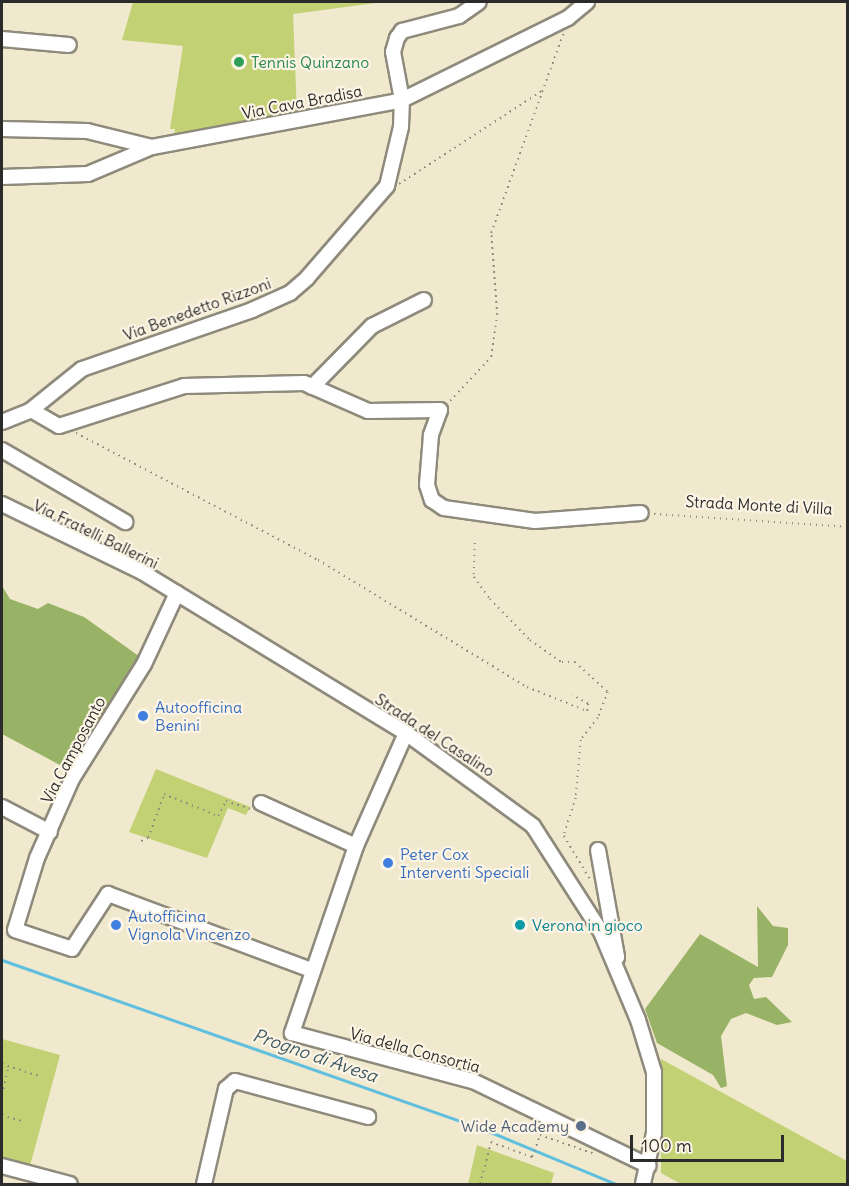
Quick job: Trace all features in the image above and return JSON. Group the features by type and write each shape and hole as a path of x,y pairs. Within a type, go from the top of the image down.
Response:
{"street":[{"name":"Via Benedetto Rizzoni","path":"31,410 82,369 290,293 337,248 387,186 402,100 393,52 402,31 459,16 479,2"},
{"name":"Via Cava Bradisa","path":"2,129 87,130 152,147 402,100 568,18 587,2"},
{"path":"2,39 69,45"},
{"path":"2,177 88,174 152,147"},
{"path":"312,387 372,326 424,300"},
{"path":"2,422 31,410 58,426 184,386 312,387 368,411 440,410 431,435 427,485 432,501 444,508 535,521 641,513"},
{"path":"2,450 125,522"},
{"name":"Via Fratelli Ballerini","path":"2,504 177,593"},
{"name":"Via Camposanto","path":"177,593 144,664 120,698 50,832 15,930 72,949 108,894 311,970"},
{"name":"Strada del Casalino","path":"177,593 406,733 533,826 617,962"},
{"name":"Via della Consortia","path":"406,733 356,846 311,970 292,1033 473,1081 599,1146 649,1166"},
{"path":"261,803 356,846"},
{"path":"2,807 50,832"},
{"name":"Strada del Casalino","path":"598,850 617,962 654,1072 649,1166 643,1185"},
{"path":"204,1185 226,1089 235,1081 368,1116"},
{"path":"2,1166 70,1185"}],"path":[{"path":"440,410 491,357 497,315 491,233 545,89 568,18"},
{"path":"387,186 398,185 545,89"},
{"path":"58,426 318,560 527,687 587,711 588,704 572,695"},
{"name":"Strada Monte di Villa","path":"641,513 848,527"},
{"path":"475,543 474,577 490,599 530,640 562,662 575,662 608,692 598,718 581,740 576,798 564,836 594,885"},
{"path":"141,841 148,838 165,794 218,816 226,801 254,809 261,803"},
{"path":"2,1064 42,1077"},
{"path":"2,1095 8,1066"},
{"path":"2,1115 22,1121"},
{"path":"480,1185 490,1142 532,1157 540,1135 594,1157 599,1146"}],"green space":[{"name":"Tennis Quinzano","path":"133,2 383,2 293,14 297,115 174,135 175,129 170,129 183,46 122,40"},
{"path":"2,586 10,599 38,609 48,603 84,617 143,659 73,772 2,734"},
{"path":"156,769 250,807 246,815 228,808 207,858 129,832"},
{"path":"757,906 773,926 788,928 788,945 772,977 754,978 749,985 754,999 766,997 792,1022 777,1025 746,1013 731,1019 721,1036 727,1086 721,1088 713,1075 657,1043 645,1009 700,934 758,967"},
{"path":"2,1039 60,1055 30,1166 2,1159"},
{"path":"661,1059 847,1161 847,1184 681,1184 661,1173"},
{"path":"477,1145 554,1173 551,1184 468,1184"}],"waterway":[{"name":"Progno di Avesa","path":"2,960 483,1129 616,1184"}],"place":[{"name":"Tennis Quinzano","path":"239,62"},
{"name":"Autoofficina Benini","path":"143,716"},
{"name":"Peter Cox Interventi Speciali","path":"388,863"},
{"name":"Autofficina Vignola Vincenzo","path":"116,925"},
{"name":"Verona in gioco","path":"520,925"},
{"name":"Wide Academy","path":"581,1126"}]}
